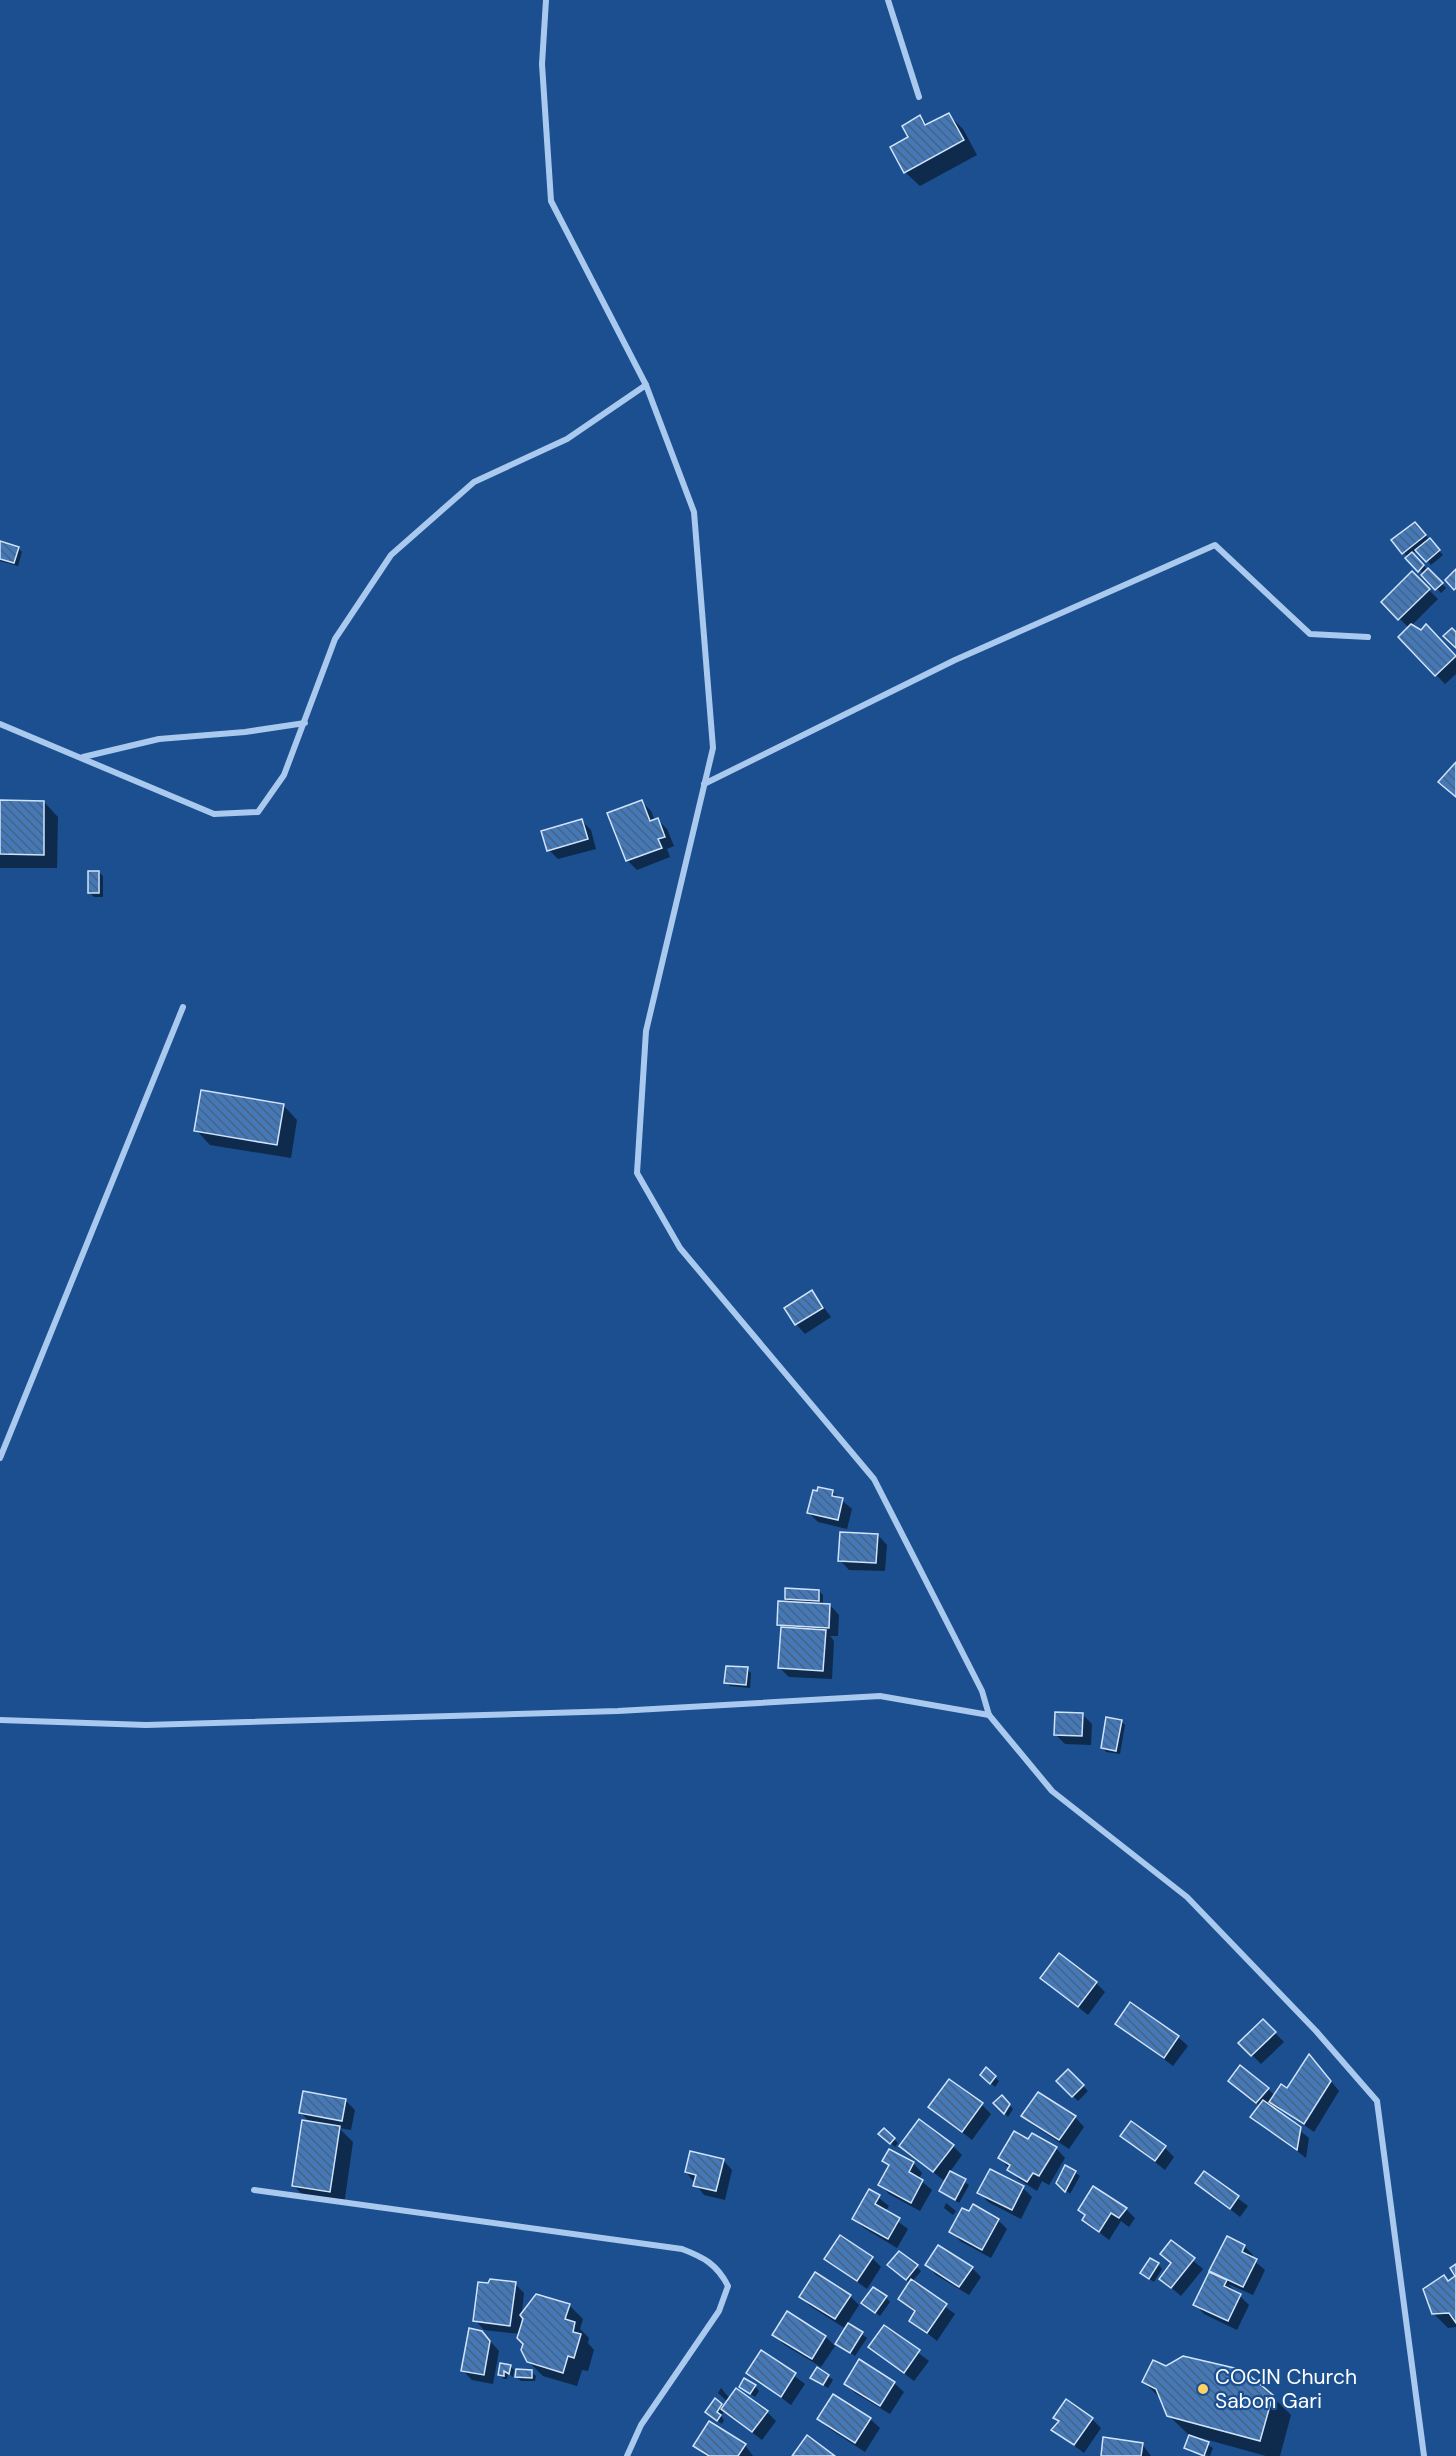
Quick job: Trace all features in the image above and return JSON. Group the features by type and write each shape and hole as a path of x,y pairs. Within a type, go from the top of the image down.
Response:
{"street":[{"path":"546,0 542,64 551,201 646,385 694,512 713,748 646,1031 637,1173 680,1248 874,1479 982,1691 989,1715 1052,1791 1187,1897 1316,2031 1377,2101 1425,2456"},
{"path":"888,0 919,97"},
{"path":"0,724 214,814 258,812 284,775 335,639 391,555 474,482 567,439 646,385"},
{"path":"704,784 956,660 1215,545 1310,634 1368,637"},
{"path":"82,757 159,739 245,732 305,723"},
{"path":"0,1458 183,1007"},
{"path":"0,1720 158,1725 618,1711 880,1696 989,1715"},
{"path":"254,2190 682,2249 706,2258 721,2272 728,2286 719,2311 641,2425 629,2453 638,2456"}],"building":[{"path":"949,113 964,140 904,173 890,147 908,137 902,126 920,115 925,125"},
{"path":"1415,522 1426,535 1402,554 1391,540"},
{"path":"1430,538 1440,550 1426,562 1415,550"},
{"path":"0,541 19,547 14,563 0,559"},
{"path":"1412,552 1424,565 1418,572 1405,558"},
{"path":"1428,568 1443,583 1435,590 1421,575"},
{"path":"1456,569 1456,588 1454,590 1445,580"},
{"path":"1412,571 1430,589 1398,620 1381,602"},
{"path":"1411,624 1421,630 1426,624 1456,656 1435,676 1398,637"},
{"path":"1452,628 1456,632 1456,648 1443,636"},
{"path":"1456,762 1456,797 1438,782"},
{"path":"0,800 44,801 44,855 0,854"},
{"path":"642,800 650,821 658,818 665,837 658,839 662,848 626,861 607,813"},
{"path":"582,819 588,839 547,851 541,831"},
{"path":"88,871 99,871 99,893 88,893"},
{"path":"201,1090 284,1104 277,1145 194,1131"},
{"path":"812,1290 823,1308 795,1325 784,1308"},
{"path":"818,1487 833,1490 832,1496 843,1498 838,1520 807,1513 813,1490 817,1491"},
{"path":"840,1532 878,1534 876,1563 838,1561"},
{"path":"785,1588 819,1590 819,1601 785,1599"},
{"path":"778,1601 830,1604 829,1628 777,1625"},
{"path":"781,1627 826,1630 823,1671 778,1668"},
{"path":"726,1666 748,1667 746,1685 724,1683"},
{"path":"1055,1712 1083,1713 1082,1736 1054,1735"},
{"path":"1106,1717 1122,1720 1116,1751 1101,1748"},
{"path":"1059,1953 1097,1982 1078,2007 1040,1978"},
{"path":"1130,2002 1179,2036 1164,2058 1115,2024"},
{"path":"1263,2019 1276,2032 1251,2056 1238,2043"},
{"path":"1309,2054 1331,2081 1304,2124 1269,2102 1281,2084 1287,2088"},
{"path":"1240,2065 1269,2088 1256,2103 1228,2081"},
{"path":"986,2067 996,2076 990,2084 980,2075"},
{"path":"1068,2069 1084,2085 1072,2097 1056,2081"},
{"path":"949,2079 983,2103 962,2132 928,2107"},
{"path":"303,2091 346,2099 342,2121 299,2113"},
{"path":"1038,2092 1076,2116 1059,2140 1021,2116"},
{"path":"1002,2095 1010,2104 1004,2114 993,2103"},
{"path":"1263,2100 1301,2127 1297,2150 1250,2117"},
{"path":"919,2119 954,2145 933,2172 899,2146"},
{"path":"302,2120 340,2126 330,2192 292,2186"},
{"path":"1131,2121 1166,2146 1155,2161 1120,2136"},
{"path":"884,2128 895,2138 890,2144 878,2134"},
{"path":"1014,2131 1028,2139 1032,2133 1057,2147 1039,2176 1033,2173 1027,2182 1007,2170 1010,2165 998,2158"},
{"path":"889,2149 914,2162 909,2172 923,2180 911,2203 878,2185 889,2165 882,2161"},
{"path":"690,2151 724,2159 716,2191 693,2186 696,2175 685,2172"},
{"path":"1065,2165 1076,2171 1065,2192 1056,2183"},
{"path":"990,2169 1024,2186 1012,2210 977,2193"},
{"path":"950,2171 966,2179 955,2200 939,2191"},
{"path":"1204,2171 1239,2196 1230,2209 1195,2183"},
{"path":"1093,2186 1127,2208 1119,2218 1111,2213 1099,2232 1082,2220 1085,2215 1078,2210"},
{"path":"869,2189 880,2195 875,2204 900,2218 888,2239 852,2219"},
{"path":"973,2204 999,2219 982,2250 949,2232 962,2208 969,2211"},
{"path":"840,2235 873,2257 857,2281 824,2259"},
{"path":"1227,2236 1245,2245 1242,2252 1257,2259 1243,2287 1209,2271"},
{"path":"1171,2240 1195,2258 1171,2288 1159,2279 1171,2263 1160,2254"},
{"path":"938,2245 973,2267 959,2287 925,2265"},
{"path":"899,2251 918,2265 906,2280 887,2265"},
{"path":"1150,2258 1159,2263 1149,2279 1140,2273"},
{"path":"1456,2264 1456,2323 1449,2313 1432,2314 1423,2289 1444,2275 1448,2281 1455,2276 1450,2268"},
{"path":"815,2272 851,2295 835,2319 799,2297"},
{"path":"1209,2272 1227,2280 1224,2286 1241,2294 1228,2321 1193,2305"},
{"path":"490,2279 516,2282 510,2326 473,2321 478,2282 488,2283"},
{"path":"911,2279 947,2304 927,2333 909,2321 915,2311 898,2299"},
{"path":"873,2287 887,2296 875,2313 861,2303"},
{"path":"536,2294 570,2304 565,2319 575,2322 573,2332 581,2334 574,2358 568,2356 563,2373 527,2362 521,2350 523,2344 517,2338 523,2319 520,2315"},
{"path":"787,2311 826,2336 812,2359 772,2335"},
{"path":"848,2323 863,2332 850,2353 835,2344"},
{"path":"884,2325 920,2350 904,2373 868,2347"},
{"path":"469,2328 482,2331 490,2341 484,2375 461,2371"},
{"path":"761,2350 796,2373 781,2397 746,2373"},
{"path":"1183,2356 1243,2370 1273,2395 1260,2441 1167,2416 1156,2389 1142,2382 1153,2360 1166,2366"},
{"path":"859,2359 895,2382 880,2406 844,2384"},
{"path":"500,2363 511,2365 509,2374 504,2371 504,2376 498,2375"},
{"path":"817,2367 829,2375 823,2385 810,2378"},
{"path":"516,2369 532,2370 532,2378 515,2377"},
{"path":"744,2378 756,2385 750,2394 739,2387"},
{"path":"736,2388 768,2411 752,2432 721,2409"},
{"path":"833,2394 871,2418 855,2443 817,2419"},
{"path":"715,2398 722,2404 717,2412 721,2415 717,2421 705,2412"},
{"path":"1066,2399 1093,2418 1074,2445 1051,2430 1059,2421 1053,2418"},
{"path":"709,2421 746,2444 738,2456 709,2456 693,2446"},
{"path":"807,2435 835,2456 792,2456"},
{"path":"1189,2435 1209,2442 1204,2456 1184,2448"},
{"path":"1103,2437 1143,2443 1141,2456 1101,2456"}],"place":[{"name":"COCIN Church Sabon Gari","path":"1203,2389"}]}
